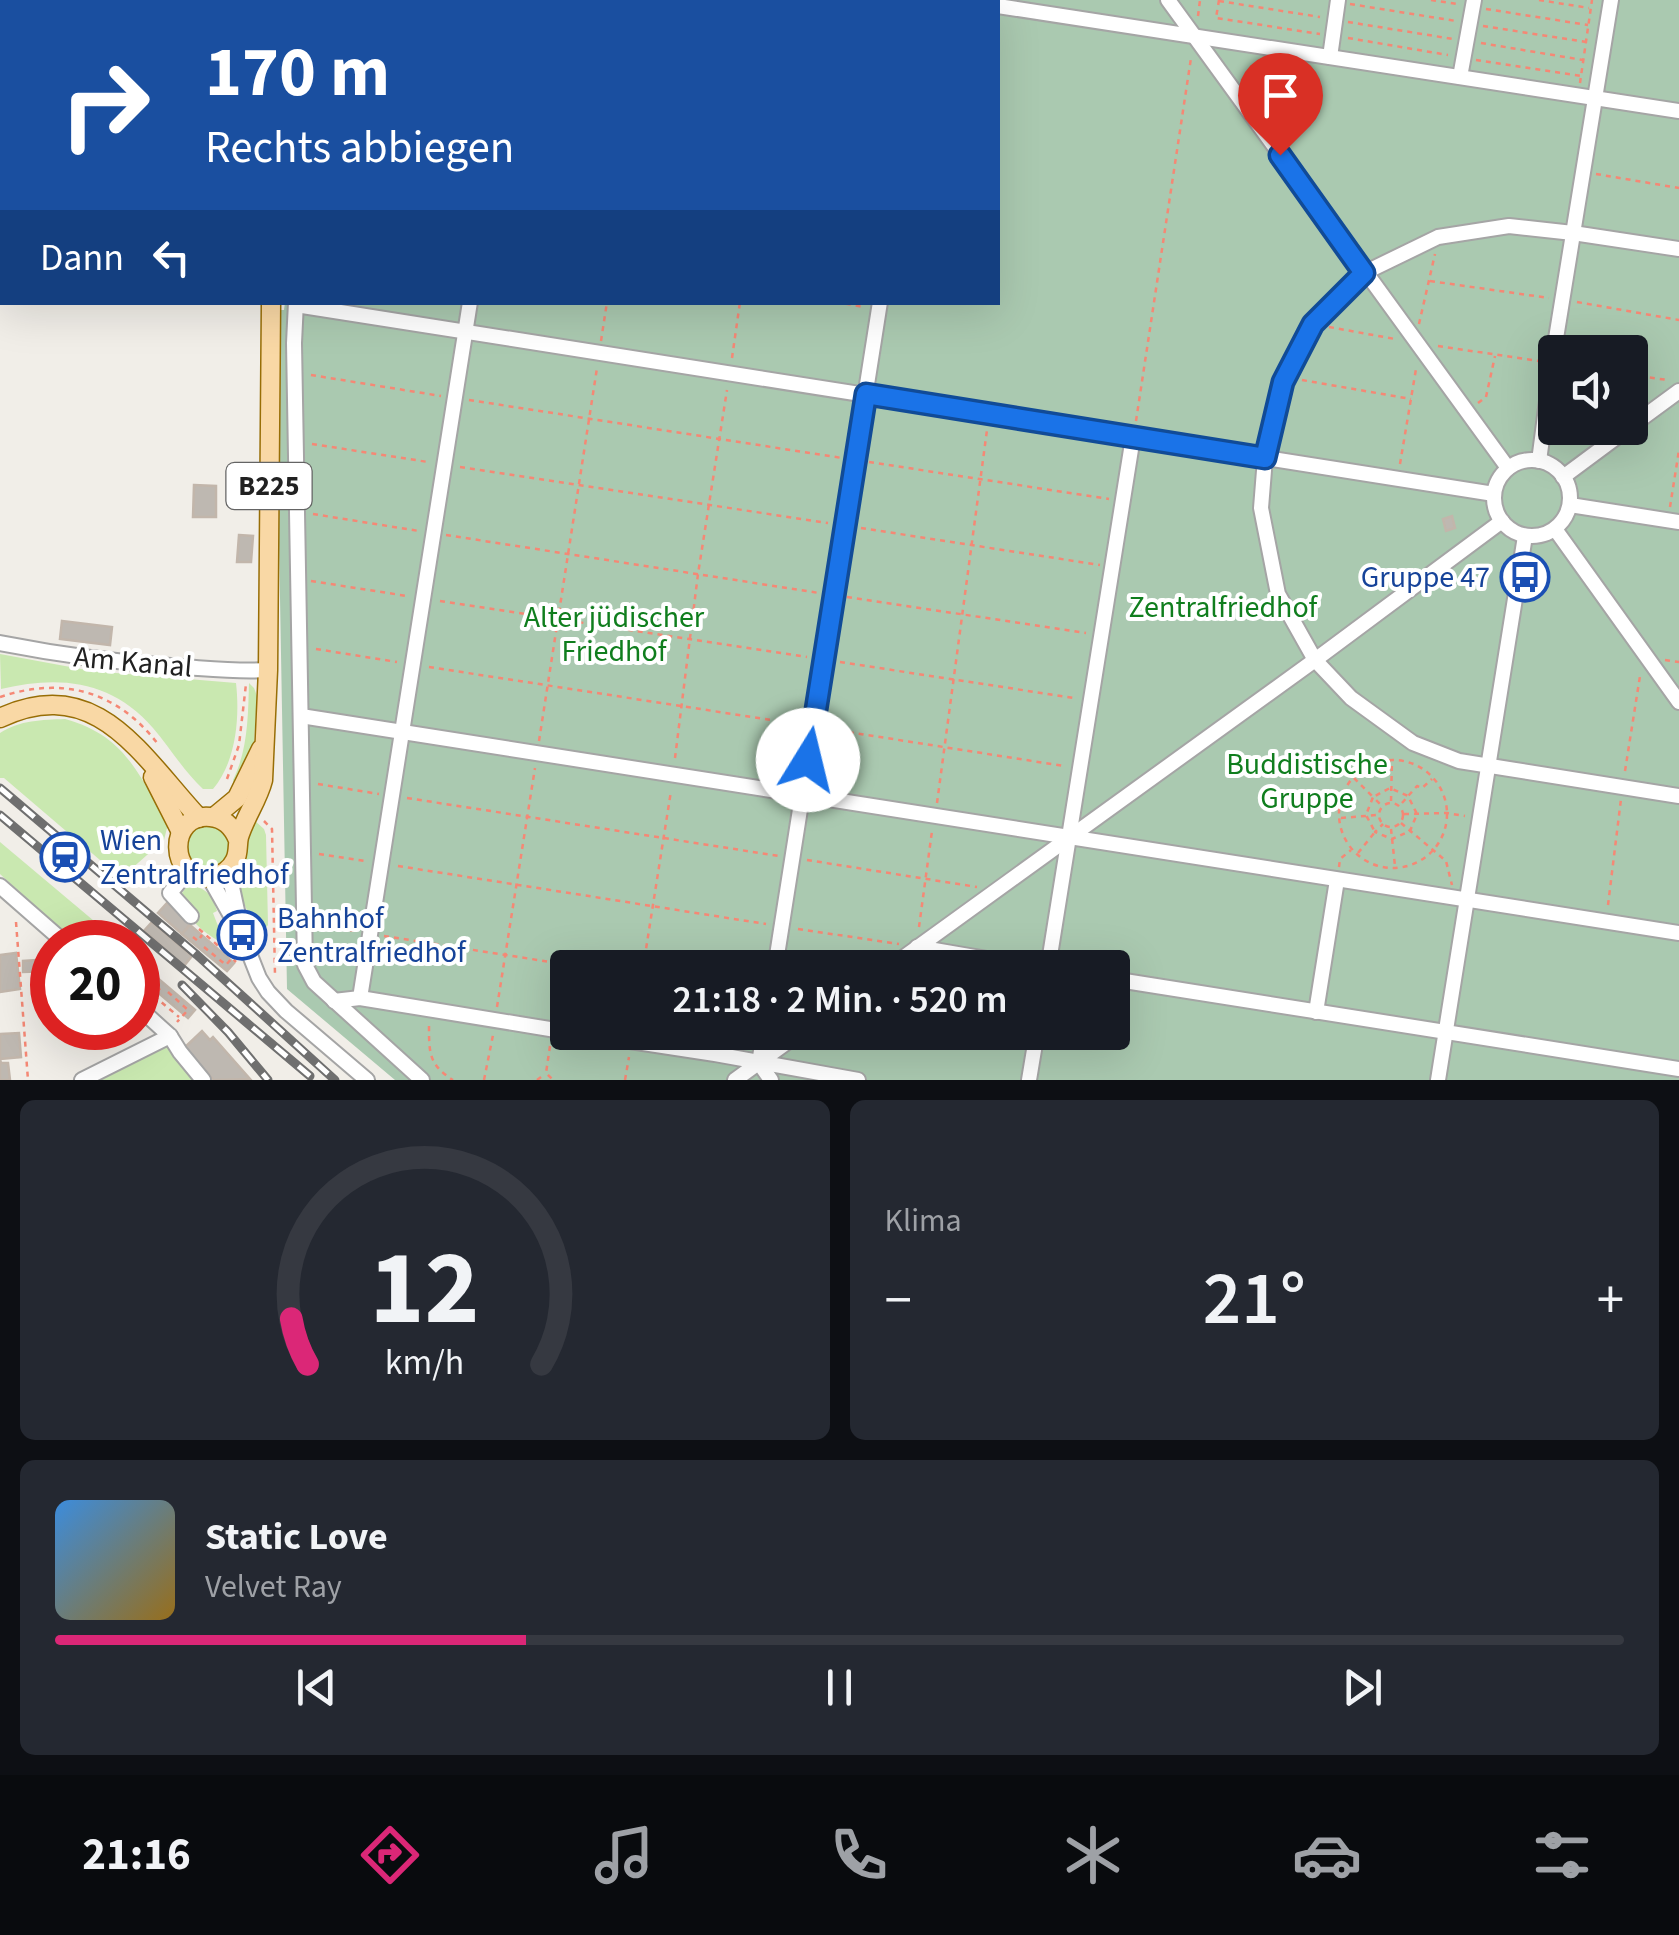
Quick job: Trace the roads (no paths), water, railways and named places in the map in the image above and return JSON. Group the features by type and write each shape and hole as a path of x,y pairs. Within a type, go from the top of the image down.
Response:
{"main road":[{"name":"B225","path":"228,869 235,861 238,840 263,780 268,670 271,305"},
{"path":"0,718 41,705 80,708 128,737 206,817 229,825 238,840"},
{"name":"B225","path":"181,832 238,798 264,745"},
{"path":"142,754 181,832 178,857 188,871 209,878 228,869"}],"street":[{"path":"1168,0 1508,468"},
{"path":"1330,57 1338,0"},
{"path":"1539,461 1612,0"},
{"path":"1460,77 1473,4"},
{"path":"1000,6 1679,111"},
{"path":"1679,249 1510,226 1438,237 1364,273 1313,324 1286,378 1265,458 1261,508 1278,594 1315,660 1352,698 1412,743 1459,762 1679,796"},
{"path":"296,305 305,965 314,982 422,1080"},
{"path":"302,305 1494,494"},
{"path":"360,998 470,305"},
{"path":"778,950 880,306"},
{"path":"1648,414 1679,392"},
{"path":"1051,950 1133,437"},
{"path":"1564,476 1606,445"},
{"path":"1539,461 1564,476 1570,505 1555,529 1526,536 1502,522 1494,494 1508,468 1539,461"},
{"path":"1570,505 1673,522"},
{"path":"912,950 1502,522"},
{"path":"1555,529 1679,702"},
{"path":"1438,1080 1462,900 1481,819 1526,536"},
{"name":"Am Kanal","path":"0,643 64,656 247,672 268,670"},
{"path":"301,716 1679,933"},
{"path":"228,869 242,935"},
{"path":"188,871 170,892 191,916"},
{"path":"209,878 242,935 268,992 367,1080"},
{"path":"1316,1012 1337,880"},
{"path":"0,886 39,920"},
{"path":"916,947 934,950"},
{"path":"1130,982 1679,1069"},
{"path":"334,1001 360,998 550,1029"},
{"path":"160,1027 203,1080"},
{"path":"82,1080 170,1036"},
{"path":"689,1050 759,1063 794,1075 858,1080"},
{"path":"761,1050 759,1063 771,1080"},
{"path":"735,1080 777,1050"},
{"path":"1029,1080 1034,1050"}],"railway":[{"path":"0,788 197,955 335,1080"},
{"path":"0,815 310,1076"},
{"path":"182,985 268,1080"}],"place":[{"name":"Gruppe 47","path":"1525,577"},
{"name":"Wien Zentralfriedhof","path":"65,857"},
{"name":"Bahnhof Zentralfriedhof","path":"242,935"}],"park label":[{"name":"Zentralfriedhof","path":"1223,607"},
{"name":"Alter jüdischer Friedhof","path":"614,634"},
{"name":"Buddistische Gruppe","path":"1307,781"}]}
